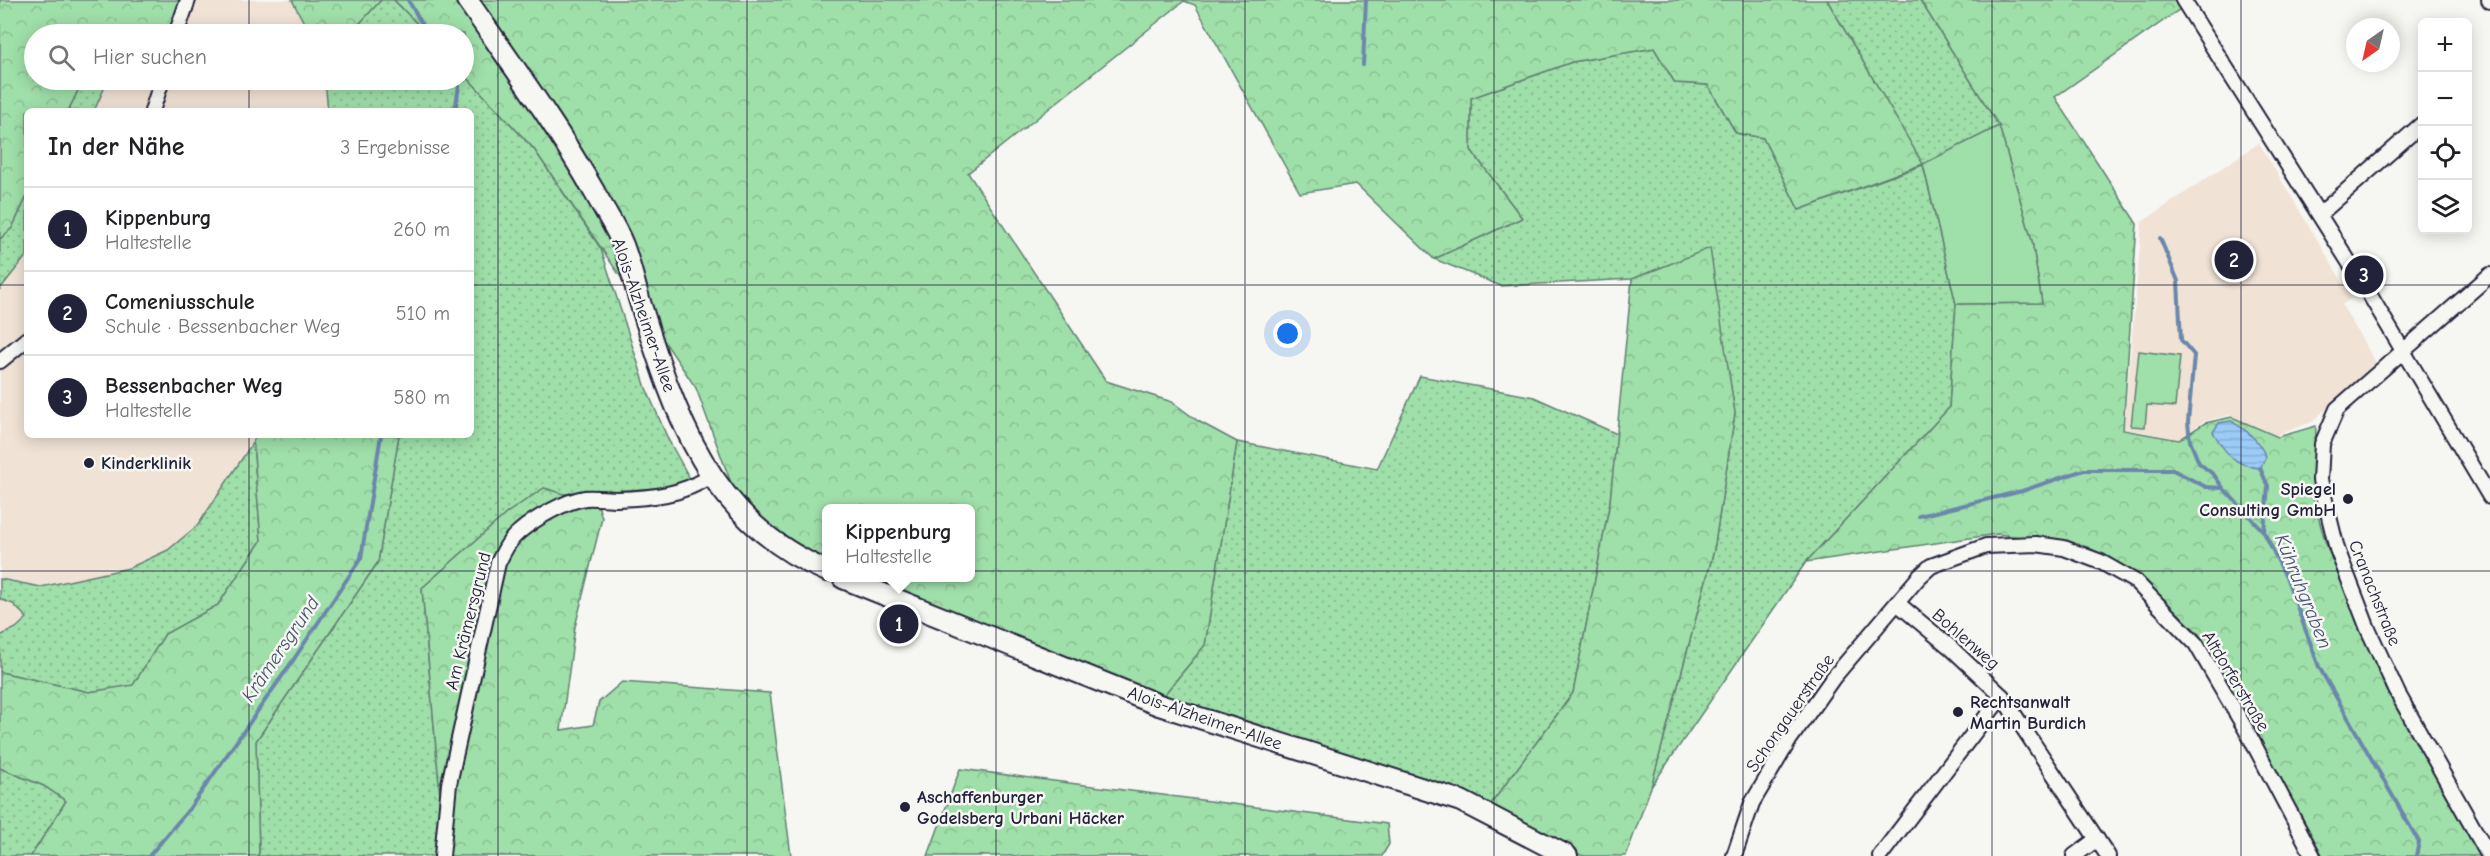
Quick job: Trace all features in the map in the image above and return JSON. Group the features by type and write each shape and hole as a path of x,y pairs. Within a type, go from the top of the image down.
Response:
{"street":[{"path":"180,24 188,0"},
{"name":"Alois-Alzheimer-Allee","path":"467,0 573,154 623,245 666,383 679,416 711,476 743,516 776,543 822,568"},
{"path":"2184,0 2320,214 2490,497"},
{"path":"153,108 159,90"},
{"path":"2320,214 2420,126"},
{"name":"Cranachstraße","path":"2489,856 2398,694 2368,629 2337,549 2320,480 2322,444 2337,409 2490,275"},
{"path":"0,361 24,341"},
{"name":"Am Krämersgrund","path":"442,856 449,784 498,563 507,546 519,532 572,501 588,498 618,499 669,495 699,484 711,476"},
{"name":"Altdorferstraße","path":"1897,603 1931,566 1986,546 2036,544 2064,548 2101,562 2136,582 2196,644 2249,735 2313,856"},
{"name":"Alois-Alzheimer-Allee","path":"853,582 1158,705 1461,801 1567,856"},
{"name":"Bohlenweg","path":"1897,603 1950,647 2002,696 2108,856"},
{"name":"Schongauerstraße","path":"1734,856 1752,803 1790,739 1833,678 1897,603"},
{"path":"1880,856 2002,696"},
{"path":"2074,856 2097,839"}],"shaded area":[{"path":"193,0 292,0 305,24 183,24"},
{"path":"103,90 326,90 328,108 95,108"},
{"path":"2259,143 2352,298 2342,305 2376,363 2312,422 2276,435 2230,415 2204,421 2179,439 2124,429 2142,222"},
{"path":"24,259 24,438 254,438 198,525 168,550 129,568 41,587 0,579 0,289"},
{"path":"0,599 13,604 28,618 16,628 0,636"}],"green space":[{"path":"0,0 193,0 183,24 24,24 24,90 78,90 69,108 24,108 24,202 12,228 0,239"},
{"path":"292,0 381,0 359,24 305,24"},
{"path":"381,0 394,0 417,24 359,24"},
{"path":"394,0 1827,0 1923,164 1799,210 1763,138 1736,133 1708,85 1675,83 1654,48 1572,62 1471,98 1471,150 1522,218 1434,259 1356,184 1300,193 1195,5 1184,1 968,173 1106,381 1172,402 1198,421 1237,442 1205,645 1163,696 877,582 975,582 975,504 822,504 822,558 786,540 755,516 734,491 696,388 534,149 474,85 474,24 417,24"},
{"path":"1827,0 1920,0 1999,126 1923,165"},
{"path":"1920,0 2179,0 2183,7 2055,97 2137,224 2123,430 2179,440 2205,423 2232,417 2278,437 2316,426 2313,498 2326,544 2387,691 2480,856 2323,856 2199,634 2140,576 2084,545 1997,534 1806,562 1949,408 1956,304 2042,303 2032,241 1999,126"},
{"path":"1654,48 1675,83 1708,85 1736,133 1763,138 1799,210 1923,165 1956,304 1949,408 1806,562 1651,787 1714,550 1735,413 1709,249 1632,279 1501,286 1434,259 1522,218 1471,150 1471,98 1572,62"},
{"path":"474,85 534,149 601,249 646,388 668,439 690,479 669,487 615,491 562,494 544,488 507,513 422,588 443,829 440,856 257,856 259,853 256,741 378,562 399,438 474,438 474,108 328,108 326,90 474,90"},
{"path":"78,90 103,90 95,108 69,108"},
{"path":"1999,126 2032,241 2042,303 1956,304 1923,164"},
{"path":"24,202 24,259 0,289 0,239 12,228"},
{"path":"1710,248 1735,413 1714,550 1651,787 1626,856 1582,856 1491,804 1573,693 1610,502 1632,279"},
{"path":"2139,351 2180,356 2175,407 2147,405 2145,427 2131,426"},
{"path":"1420,376 1534,397 1617,434 1610,502 1573,693 1491,804 1464,793 1163,696 1205,645 1237,442 1377,469"},
{"path":"255,438 399,438 378,562 256,741 259,853 257,856 31,856 66,801 44,786 0,768 0,672 89,692 133,685 165,634 218,605 261,541 253,442"},
{"path":"253,442 261,541 218,605 165,634 133,686 89,692 0,672 0,636 16,628 27,618 13,604 0,599 0,579 41,587 129,568 168,550 198,525"},
{"path":"544,488 598,505 602,518 575,627 561,730 593,725 599,702 622,682 770,693 791,856 443,856 443,829 422,588 507,513"},
{"path":"0,768 44,786 66,801 31,856 0,856"},
{"path":"960,769 1387,824 1389,844 1382,856 928,856"}],"water":[{"path":"2231,421 2260,445 2266,457 2260,468 2237,461 2217,439 2213,432 2219,423"}],"waterway":[{"name":"Krämersgrund","path":"408,0 422,24"},
{"path":"1363,65 1366,0"},
{"name":"Krämersgrund","path":"455,108 458,90"},
{"name":"Kühruhgraben","path":"2160,238 2178,281 2181,340 2194,355 2188,422 2190,441 2199,463 2214,475 2223,488 2264,532 2287,579 2319,667 2419,842 2416,856"},
{"name":"Krämersgrund","path":"149,856 190,808 361,558 381,438"},
{"path":"2260,468 2268,486 2264,532"},
{"path":"1919,516 2022,491 2084,470 2173,470 2206,487 2222,488"}],"place":[{"name":"Comeniusschule","path":"2234,260"},
{"name":"Bessenbacher Weg","path":"2364,275"},
{"name":"Kinderklinik","path":"89,463"},
{"name":"Spiegel Consulting GmbH","path":"2348,499"},
{"name":"Kippenburg","path":"899,624"},
{"name":"Rechtsanwalt Martin Burdich","path":"1958,712"},
{"name":"Aschaffenburger Godelsberg Urbani Häcker","path":"905,807"}]}
